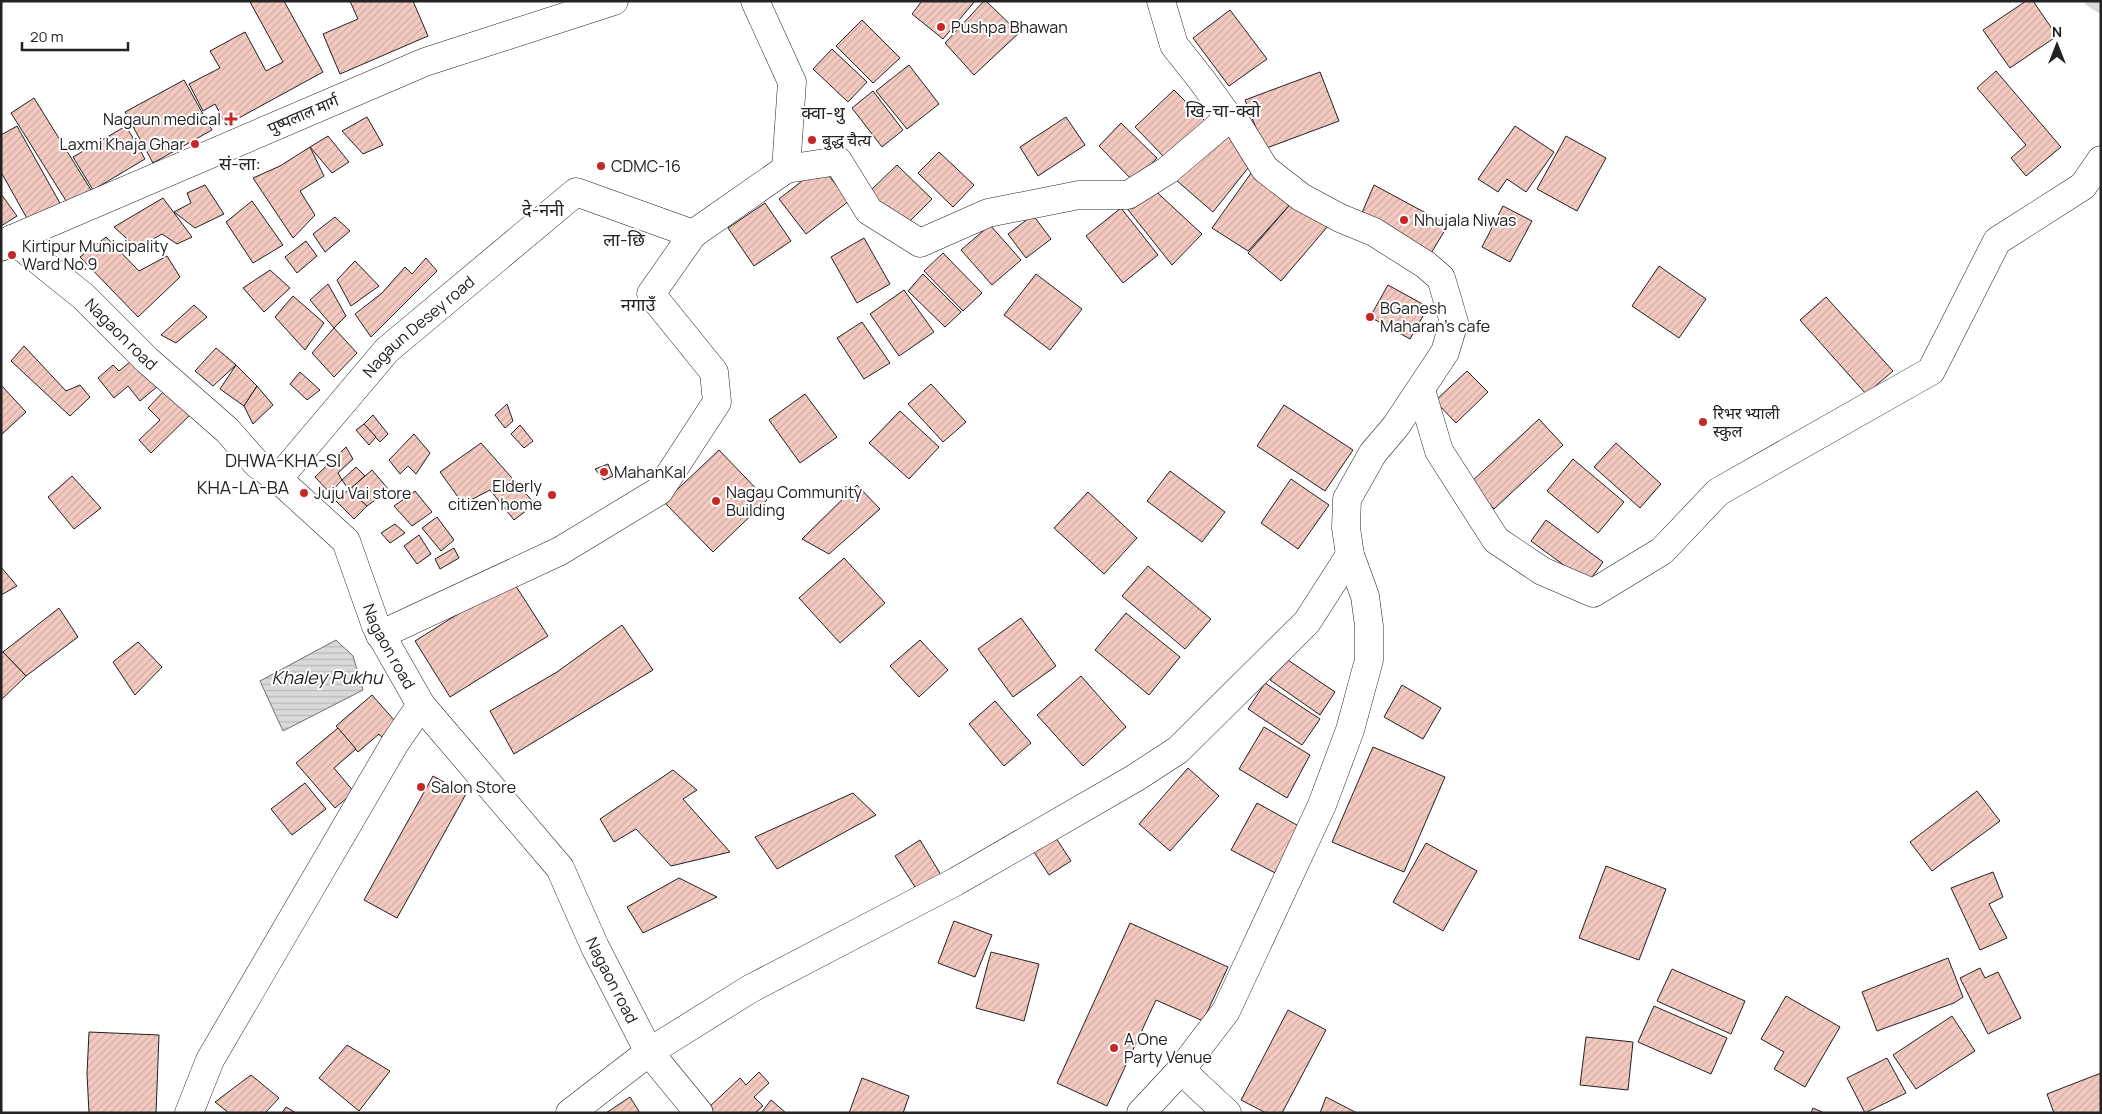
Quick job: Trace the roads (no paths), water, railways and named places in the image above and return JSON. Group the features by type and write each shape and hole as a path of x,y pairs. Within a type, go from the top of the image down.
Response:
{"street":[{"name":"पुष्पलाल मार्ग","path":"7,243 425,62 614,1"},
{"path":"755,1 792,82 786,169"},
{"path":"1141,1113 1181,1070 1226,1010 1322,805 1350,730 1369,660 1369,626 1365,596 1350,555 1346,528 1348,499 1373,453 1396,426 1445,352 1454,322 1441,278 1374,232 1340,218 1301,197 1266,169 1239,127 1229,118 1174,45 1162,1"},
{"path":"380,635 560,551 659,491 717,402 714,372 650,294 693,234 786,169 838,161 869,211 920,243 988,213 1079,195 1128,195 1168,170 1229,118"},
{"path":"1420,390 1440,451 1496,540 1542,571 1594,593 1662,551 1718,492 1931,370 1997,241 2083,186 2101,160"},
{"name":"Nagaun Desey road","path":"278,479 387,350 576,192 693,234"},
{"name":"Nagaon road","path":"7,243 84,297 147,360 228,430 257,464 278,479 346,541 380,635 421,705 560,868 595,947 649,1052 698,1113"},
{"path":"570,1113 649,1052 750,989 955,882 1135,778 1178,750 1307,622 1350,555"},
{"path":"189,1113 210,1060 395,743 421,705"},
{"path":"1181,1070 1227,1113"}],"water":[{"name":"Khaley Pukhu","path":"336,640 353,656 363,690 283,731 260,681"}],"waterway":[{"path":"2090,1 2101,8"}],"place":[{"name":"Pushpa Bhawan","path":"941,27"},
{"name":"Nagaun medical","path":"231,119"},
{"name":"बुद्ध चैत्य","path":"812,140"},
{"name":"Laxmi Khaja Ghar","path":"195,144"},
{"name":"CDMC-16","path":"601,166"},
{"name":"Nhujala Niwas","path":"1404,220"},
{"name":"Kirtipur Municipality Ward No.9","path":"12,255"},
{"name":"BGanesh Maharan's cafe","path":"1370,317"},
{"name":"रिभर भ्याली स्कुल","path":"1703,422"},
{"name":"MahanKal","path":"604,472"},
{"name":"Juju Vai store","path":"304,493"},
{"name":"Elderly citizen home","path":"552,495"},
{"name":"Nagau Community Building","path":"716,501"},
{"name":"Salon Store","path":"421,787"},
{"name":"A One Party Venue","path":"1114,1048"}],"district":[{"name":"खि-चा-क्वो","path":"1223,110"},
{"name":"क्वा-थु","path":"823,112"},
{"name":"सं-ला:","path":"240,163"},
{"name":"दे-ननी","path":"543,209"},
{"name":"ला-छि","path":"624,239"},
{"name":"नगाउँ","path":"638,304"},
{"name":"DHWA-KHA-SI","path":"283,460"},
{"name":"KHA-LA-BA","path":"243,487"}]}
